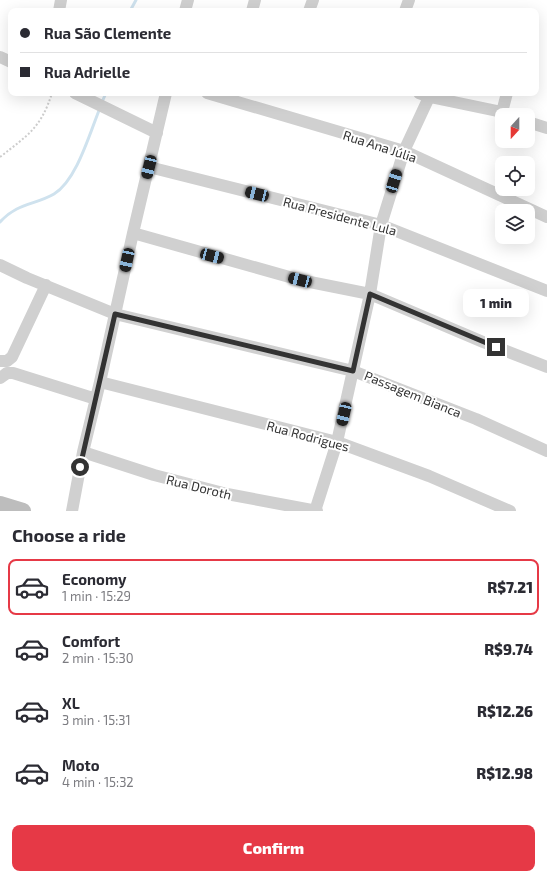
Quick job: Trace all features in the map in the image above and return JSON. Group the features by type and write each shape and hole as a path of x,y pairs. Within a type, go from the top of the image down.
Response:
{"main road":[{"path":"0,504 23,511"}],"street":[{"path":"81,96 157,133"},
{"path":"72,511 83,452 165,96"},
{"name":"Rua Ana Júlia","path":"217,96 404,152 547,217"},
{"path":"316,511 337,442 370,294 381,225 404,152 426,96"},
{"path":"435,96 495,111"},
{"path":"506,108 507,96"},
{"path":"535,124 547,128"},
{"name":"Rua Presidente Lula","path":"149,167 381,225 547,291"},
{"path":"133,233 300,280 370,294 483,342 547,367"},
{"name":"Passagem Bianca","path":"0,265 115,314 353,371 476,420 547,451"},
{"path":"0,360 7,361 12,357 46,285"},
{"path":"0,378 7,373 13,373 96,399"},
{"name":"Rua Rodrigues","path":"100,382 337,442 429,476 510,511"},
{"name":"Rua Doroth","path":"83,452 154,475 227,494 316,511"}],"path":[{"path":"0,157 29,135 40,122 47,109 51,96"}],"waterway":[{"path":"132,8 136,0"},
{"path":"102,102 105,96"},
{"path":"0,222 13,211 47,198 62,187 76,167 82,155 100,108"}],"route":[{"path":"80,467 115,314 353,371 370,294 496,347"}]}
